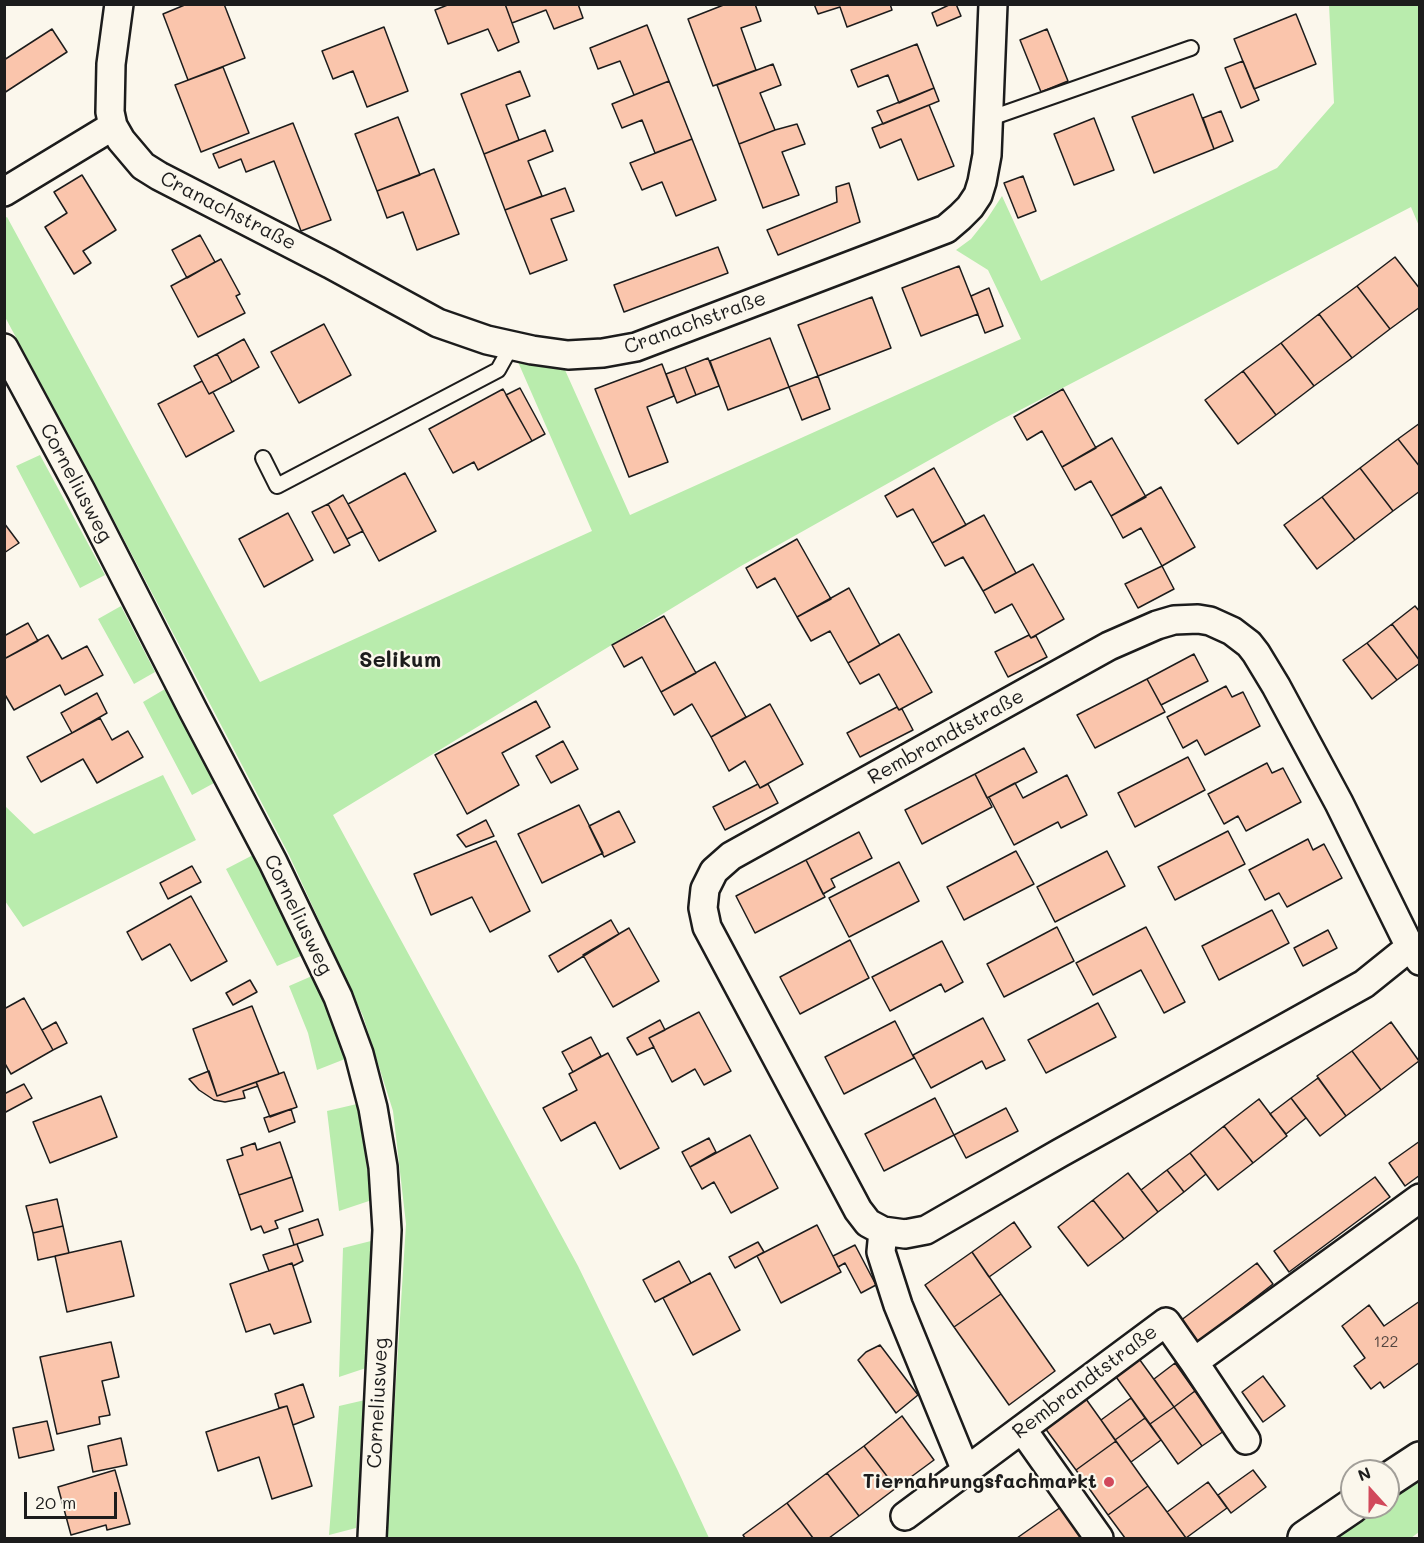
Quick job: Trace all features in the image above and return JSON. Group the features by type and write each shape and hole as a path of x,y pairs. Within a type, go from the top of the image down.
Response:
{"main road":[{"path":"1400,1472 1419,1459"},
{"path":"1305,1539 1340,1514"}],"street":[{"name":"Cranachstraße","path":"119,4 111,64 110,112 113,126 121,140 144,166 438,323 488,340 568,355 603,353 636,347 946,229 970,207 978,195 982,182 987,155 993,4"},
{"path":"4,192 113,126"},
{"name":"Corneliusweg","path":"4,348 273,862 338,997 359,1054 373,1108 383,1167 387,1230 372,1539"},
{"name":"Rembrandtstraße","path":"1186,619 1210,621 1232,631 1249,644 1276,686 1334,794 1415,954 926,1230 904,1234 883,1231 868,1223 845,1189 707,927 703,908 705,890 714,871 731,856 1109,646 1157,625 1186,619"},
{"path":"1194,1362 1419,1198"},
{"path":"883,1231 881,1252 898,1305 966,1472"},
{"name":"Rembrandtstraße","path":"906,1516 1166,1322 1246,1440"},
{"path":"1022,1429 1099,1539"}],"lane":[{"path":"988,119 1191,48"},
{"path":"263,458 277,486 498,370 512,345"}],"green space":[{"path":"1329,5 1419,5 1419,226 1411,207 997,422 741,566 333,815 578,1266 709,1538 386,1538 406,1224 393,1111 363,1016 289,855 5,317 5,218 7,217 260,682 592,531 518,362 565,370 630,515 1021,339 988,270 956,250 971,239 1002,196 1041,281 1277,168 1334,103"},
{"path":"40,455 105,575 80,588 16,466"},
{"path":"121,606 155,672 134,684 98,619"},
{"path":"165,689 214,783 192,795 143,702"},
{"path":"163,775 196,840 23,927 5,901 5,806 34,834"},
{"path":"253,855 303,955 277,966 226,869"},
{"path":"312,976 332,1018 345,1059 317,1070 308,1033 289,986"},
{"path":"357,1104 372,1200 339,1211 327,1111"},
{"path":"375,1240 369,1367 339,1377 343,1248"},
{"path":"365,1400 356,1528 329,1535 339,1406"},
{"path":"1419,1479 1419,1532 1411,1538 1334,1538 1362,1519 1400,1519 1400,1492"}],"building":[{"path":"187,4 224,4 245,58 188,80 163,14"},
{"path":"450,4 505,4 519,42 498,51 488,29 448,44 435,10"},
{"path":"505,4 578,4 583,18 554,29 546,10 512,23"},
{"path":"726,4 755,4 761,21 741,28 756,70 713,86 688,19"},
{"path":"814,4 890,4 892,10 847,27 840,7 818,14"},
{"path":"956,4 961,16 937,26 932,13"},
{"path":"1296,14 1316,64 1254,89 1234,39"},
{"path":"647,25 669,81 634,95 620,61 598,69 590,48"},
{"path":"384,27 408,91 367,107 353,71 333,79 322,51"},
{"path":"52,29 67,52 4,93 4,60"},
{"path":"1047,29 1068,81 1041,92 1020,40"},
{"path":"917,44 934,88 899,103 888,75 858,87 851,70"},
{"path":"1243,61 1259,100 1241,108 1225,68"},
{"path":"773,64 781,85 760,93 775,130 739,144 717,85"},
{"path":"223,67 249,133 201,152 175,85"},
{"path":"520,71 530,96 506,105 519,140 484,154 461,94"},
{"path":"669,81 692,139 655,153 642,120 622,128 612,104"},
{"path":"934,88 939,101 883,124 877,111"},
{"path":"1193,94 1214,149 1154,173 1132,117"},
{"path":"929,105 954,166 918,180 901,139 880,148 872,128"},
{"path":"1221,111 1233,141 1214,149 1203,118"},
{"path":"398,117 420,175 377,191 355,134"},
{"path":"1094,118 1114,170 1074,185 1054,134"},
{"path":"293,123 331,220 301,231 274,161 246,172 241,159 219,168 213,154"},
{"path":"797,124 805,144 782,152 799,195 763,208 739,144"},
{"path":"545,130 553,151 528,161 542,196 505,210 484,154"},
{"path":"692,139 716,200 676,216 662,182 642,190 630,163"},
{"path":"434,169 459,234 417,250 403,212 387,218 377,191"},
{"path":"82,175 116,230 83,251 91,263 74,274 45,227 67,213 54,192"},
{"path":"1023,176 1036,211 1018,218 1004,183"},
{"path":"849,183 860,222 778,255 767,230 837,202 836,187"},
{"path":"565,188 574,211 551,219 567,260 530,274 505,210"},
{"path":"200,235 215,262 187,278 172,250"},
{"path":"718,247 728,273 624,312 614,285"},
{"path":"1395,257 1420,289 1420,307 1390,329 1357,286"},
{"path":"221,259 240,294 236,296 245,313 198,337 171,286"},
{"path":"959,266 978,314 921,336 902,288"},
{"path":"1357,286 1390,329 1352,358 1319,314"},
{"path":"989,288 1003,326 985,333 971,296"},
{"path":"872,297 891,348 818,376 798,325"},
{"path":"1319,314 1352,358 1314,386 1281,343"},
{"path":"324,324 351,375 299,403 271,352"},
{"path":"770,338 789,387 728,410 710,361"},
{"path":"244,339 259,367 232,382 217,354"},
{"path":"1281,343 1314,386 1276,415 1243,371"},
{"path":"217,354 232,382 209,394 194,366"},
{"path":"708,358 719,386 696,395 685,367"},
{"path":"662,364 674,396 647,407 668,462 629,477 595,389"},
{"path":"685,367 696,395 677,403 666,374"},
{"path":"1243,371 1276,415 1238,444 1205,400"},
{"path":"818,376 830,409 802,420 789,387"},
{"path":"202,381 209,394 213,392 234,431 186,457 158,404"},
{"path":"520,388 545,434 532,441 506,395"},
{"path":"503,389 532,441 478,470 474,462 453,473 429,429"},
{"path":"1063,389 1096,448 1062,467 1042,431 1027,440 1014,417"},
{"path":"1420,423 1420,467 1398,439"},
{"path":"1112,438 1146,497 1111,516 1091,481 1075,490 1062,467"},
{"path":"1398,439 1420,467 1420,491 1393,511 1360,468"},
{"path":"934,468 966,525 932,543 913,509 897,517 885,496"},
{"path":"1360,468 1393,511 1355,540 1322,497"},
{"path":"405,473 436,531 379,561 348,504"},
{"path":"1161,487 1195,547 1162,566 1141,528 1123,538 1111,516"},
{"path":"343,495 363,531 347,539 328,504"},
{"path":"1322,497 1355,540 1317,569 1284,525"},
{"path":"328,504 350,545 334,553 312,512"},
{"path":"288,513 313,560 264,587 239,539"},
{"path":"984,515 1016,573 983,591 963,557 945,566 932,543"},
{"path":"4,523 19,543 4,553"},
{"path":"797,539 831,599 797,617 775,578 757,588 746,568"},
{"path":"1033,564 1064,619 1031,638 1012,604 995,613 983,591"},
{"path":"1162,566 1174,589 1138,608 1125,584"},
{"path":"849,588 880,645 848,663 830,631 811,641 797,617"},
{"path":"1415,606 1420,612 1420,661 1392,624"},
{"path":"664,616 696,673 661,692 642,657 624,667 612,645"},
{"path":"28,623 38,641 4,659 4,636"},
{"path":"1392,624 1420,661 1397,680 1367,643"},
{"path":"899,634 932,692 899,710 879,674 860,684 848,663"},
{"path":"48,635 62,659 87,646 103,675 65,695 60,685 14,710 4,693 4,659"},
{"path":"1029,635 1031,638 1036,636 1047,657 1008,677 995,652"},
{"path":"1367,643 1397,680 1372,699 1343,660"},
{"path":"1194,654 1208,681 1161,705 1147,679"},
{"path":"715,662 746,717 711,737 692,704 674,715 661,692"},
{"path":"1147,679 1165,712 1095,748 1077,715"},
{"path":"1226,686 1232,697 1243,692 1260,726 1205,755 1197,740 1183,748 1167,717"},
{"path":"97,693 107,713 72,733 61,713"},
{"path":"536,701 550,727 502,753 519,785 467,814 435,755"},
{"path":"770,704 803,764 760,788 745,761 729,771 711,737"},
{"path":"897,707 899,710 902,709 913,730 860,757 847,733"},
{"path":"100,718 112,740 128,731 143,757 97,783 83,759 41,782 27,757"},
{"path":"563,741 578,769 551,783 536,756"},
{"path":"1024,748 1037,772 987,798 975,774"},
{"path":"1188,757 1205,790 1135,827 1118,793"},
{"path":"1267,763 1272,773 1283,768 1301,802 1246,831 1238,816 1224,824 1208,794"},
{"path":"975,774 992,807 922,844 905,810"},
{"path":"1067,775 1087,815 1061,828 1058,822 1014,845 989,797 1015,783 1023,798"},
{"path":"758,784 760,788 768,784 778,803 725,830 713,807"},
{"path":"579,805 603,853 542,883 518,834"},
{"path":"619,811 635,842 604,857 589,826"},
{"path":"486,820 494,836 466,847 457,835"},
{"path":"1228,831 1245,864 1175,900 1158,867"},
{"path":"859,832 872,858 831,879 835,887 823,894 806,860"},
{"path":"1308,839 1313,850 1324,844 1342,878 1287,907 1279,893 1265,900 1249,870"},
{"path":"496,841 530,911 490,932 472,897 431,915 414,874"},
{"path":"1016,851 1034,884 964,920 947,887"},
{"path":"1107,851 1125,886 1055,922 1037,887"},
{"path":"806,860 825,897 755,933 736,896"},
{"path":"899,862 919,901 849,937 829,898"},
{"path":"192,866 201,882 168,899 160,883"},
{"path":"191,896 227,961 191,981 170,944 142,960 127,932"},
{"path":"1272,910 1289,943 1219,980 1202,946"},
{"path":"611,920 619,934 558,972 549,956"},
{"path":"1057,927 1074,961 1004,997 987,964"},
{"path":"1146,927 1185,1002 1164,1013 1141,970 1093,995 1076,963"},
{"path":"629,928 659,981 613,1007 583,955"},
{"path":"1328,930 1337,948 1303,966 1294,948"},
{"path":"850,940 869,978 800,1014 780,977"},
{"path":"942,941 963,982 945,992 941,984 890,1011 872,977"},
{"path":"250,980 257,992 233,1005 226,993"},
{"path":"24,998 53,1050 11,1074 4,1062 4,1009"},
{"path":"1098,1003 1116,1037 1046,1073 1028,1040"},
{"path":"252,1006 279,1074 217,1096 193,1029"},
{"path":"699,1012 731,1071 704,1085 695,1069 672,1082 649,1038"},
{"path":"983,1018 1005,1060 986,1069 982,1061 931,1088 913,1055"},
{"path":"660,1020 665,1030 649,1038 654,1047 637,1055 627,1038"},
{"path":"895,1021 914,1058 844,1094 825,1057"},
{"path":"56,1022 67,1043 53,1050 42,1030"},
{"path":"1391,1022 1419,1061 1381,1090 1352,1051"},
{"path":"591,1037 601,1056 573,1072 562,1052"},
{"path":"1352,1051 1381,1090 1346,1116 1317,1076"},
{"path":"608,1053 659,1148 620,1169 595,1122 561,1141 543,1108 577,1090 569,1074"},
{"path":"209,1071 217,1096 256,1082 258,1086 243,1091 245,1098 225,1102 214,1100 199,1090 189,1079"},
{"path":"284,1072 297,1107 270,1117 256,1082"},
{"path":"1318,1078 1346,1116 1320,1136 1291,1098"},
{"path":"24,1084 32,1098 4,1113 4,1094"},
{"path":"101,1096 117,1137 50,1163 33,1122"},
{"path":"935,1098 954,1135 884,1171 865,1134"},
{"path":"1291,1098 1306,1118 1286,1134 1270,1114"},
{"path":"1259,1099 1287,1136 1253,1163 1224,1126"},
{"path":"1006,1108 1018,1131 966,1158 954,1135"},
{"path":"291,1109 295,1122 269,1132 264,1118"},
{"path":"1224,1126 1253,1163 1218,1190 1190,1153"},
{"path":"750,1135 778,1188 731,1213 714,1182 702,1189 690,1167"},
{"path":"709,1138 716,1152 690,1167 682,1152"},
{"path":"1420,1141 1420,1175 1405,1186 1389,1163"},
{"path":"280,1142 292,1177 239,1195 227,1160 243,1155 241,1148 255,1143 257,1150"},
{"path":"1190,1153 1206,1174 1184,1192 1167,1170"},
{"path":"1167,1170 1184,1192 1158,1212 1141,1190"},
{"path":"1128,1173 1158,1212 1124,1239 1093,1200"},
{"path":"292,1177 303,1211 275,1221 278,1228 264,1233 261,1226 251,1230 239,1195"},
{"path":"1375,1177 1390,1197 1289,1272 1274,1251"},
{"path":"57,1199 63,1226 33,1233 26,1206"},
{"path":"1093,1200 1124,1239 1088,1266 1058,1227"},
{"path":"318,1219 323,1235 294,1245 289,1229"},
{"path":"1014,1222 1031,1247 989,1277 972,1252"},
{"path":"817,1225 841,1272 781,1303 757,1256"},
{"path":"63,1226 69,1253 38,1260 33,1233"},
{"path":"121,1241 134,1296 67,1312 55,1256"},
{"path":"758,1242 764,1252 735,1268 729,1257"},
{"path":"297,1244 303,1261 293,1266 292,1263 269,1271 263,1255"},
{"path":"855,1245 876,1285 861,1293 845,1263 838,1267 833,1256"},
{"path":"972,1252 1001,1294 954,1327 925,1285"},
{"path":"679,1261 691,1283 655,1302 643,1280"},
{"path":"292,1263 311,1322 274,1334 270,1324 246,1332 230,1284"},
{"path":"1257,1263 1273,1284 1197,1343 1180,1321"},
{"path":"710,1273 740,1330 693,1355 663,1298"},
{"path":"1001,1294 1055,1371 1009,1405 954,1327"},
{"path":"1420,1301 1420,1362 1384,1388 1380,1382 1371,1389 1354,1366 1365,1358 1342,1326 1369,1305 1384,1326"},
{"path":"111,1342 119,1377 102,1381 110,1415 99,1417 100,1424 57,1434 40,1357"},
{"path":"880,1345 918,1395 896,1413 858,1360 866,1352"},
{"path":"1137,1356 1174,1407 1150,1424 1114,1374"},
{"path":"1175,1363 1195,1391 1174,1407 1154,1379"},
{"path":"1263,1376 1285,1406 1263,1422 1242,1392"},
{"path":"303,1384 314,1417 293,1425 287,1406 279,1408 275,1394"},
{"path":"1195,1391 1224,1431 1202,1446 1174,1407"},
{"path":"1131,1398 1145,1418 1115,1440 1101,1420"},
{"path":"1086,1399 1116,1441 1076,1470 1045,1428"},
{"path":"287,1406 312,1486 272,1499 259,1457 218,1471 206,1432"},
{"path":"1174,1407 1202,1446 1178,1464 1150,1424"},
{"path":"902,1416 934,1460 896,1488 864,1446"},
{"path":"1145,1418 1161,1440 1131,1462 1115,1440"},
{"path":"47,1421 54,1450 19,1458 13,1428"},
{"path":"121,1438 127,1465 93,1472 88,1446"},
{"path":"1116,1441 1148,1486 1108,1515 1076,1470"},
{"path":"864,1446 896,1488 859,1516 827,1473"},
{"path":"115,1470 130,1524 107,1530 106,1525 71,1535 58,1487"},
{"path":"1253,1470 1266,1487 1231,1513 1218,1495"},
{"path":"827,1473 859,1516 829,1538 813,1538 787,1503"},
{"path":"1208,1482 1227,1508 1186,1538 1167,1512"},
{"path":"1148,1486 1186,1538 1125,1538 1108,1515"},
{"path":"787,1503 813,1538 745,1538 743,1535"},
{"path":"1061,1507 1084,1538 1017,1538"}],"place":[{"name":"Tiernahrungsfachmarkt","path":"1109,1482"}],"district":[{"name":"Selikum","path":"400,660"}]}
